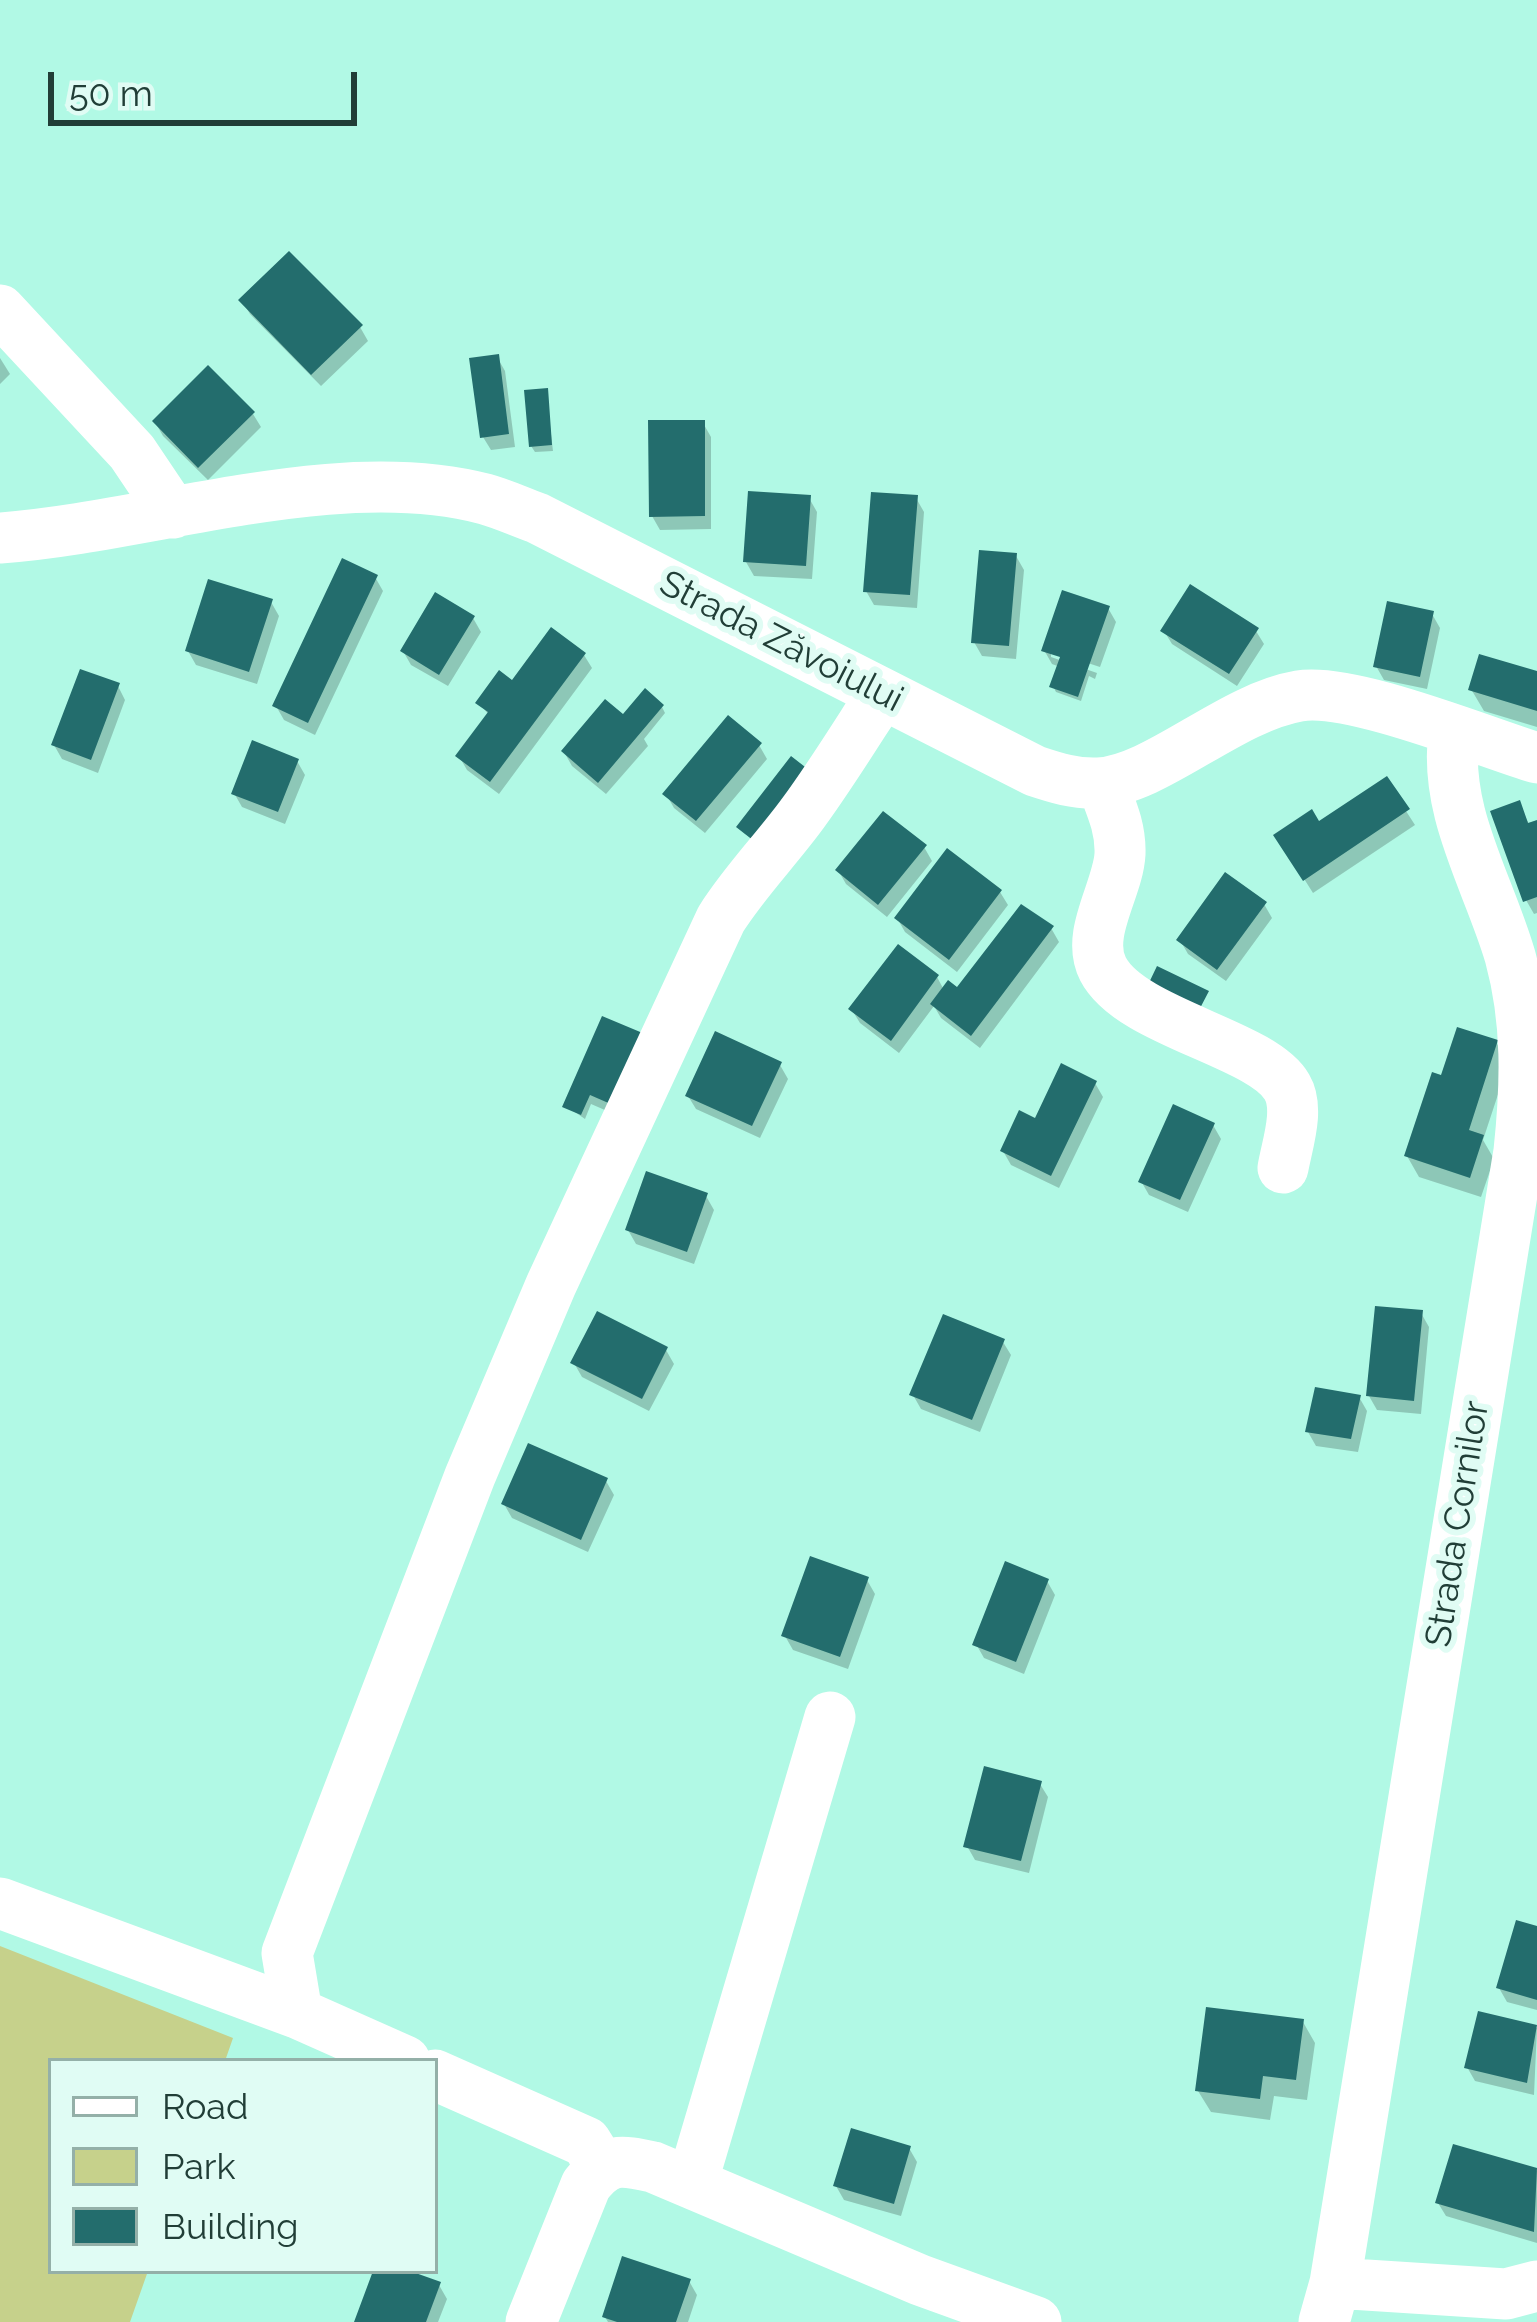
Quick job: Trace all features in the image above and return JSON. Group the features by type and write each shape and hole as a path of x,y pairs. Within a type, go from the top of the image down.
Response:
{"street":[{"path":"0,310 132,452 173,513"},
{"name":"Strada Zăvoiului","path":"0,538 321,491 407,488 484,499 537,518 1035,771 1067,782 1102,783"},
{"path":"298,2013 287,1953 470,1476 551,1285 721,919 839,763 882,694"},
{"path":"1283,1168 1292,1115 1287,1087 1262,1065 1120,991 1102,968 1097,940 1120,856 1118,824 1102,783 1136,773 1232,719 1297,696 1317,694 1355,701 1537,758"},
{"name":"Strada Cornilor","path":"1330,2303 1515,1173 1526,1078 1522,1017 1511,962 1452,784 1454,732"},
{"path":"692,2183 830,1717"},
{"path":"0,1903 298,2013 398,2058"},
{"path":"438,2075 586,2142 601,2166"},
{"path":"531,2322 586,2185 601,2166 624,2161 653,2167 920,2280 1036,2322"},
{"path":"1330,2303 1506,2294 1537,2286"}],"green space":[{"path":"0,1946 233,2038 226,2058 48,2058 48,2274 147,2274 130,2322 0,2322"}],"building":[{"path":"289,251 363,325 311,375 238,300"},
{"path":"499,354 509,434 480,438 469,358"},
{"path":"208,365 255,412 198,468 152,421"},
{"path":"548,388 552,445 529,447 524,390"},
{"path":"648,420 705,420 705,516 649,517"},
{"path":"748,491 811,495 806,566 743,562"},
{"path":"871,492 918,495 910,595 863,592"},
{"path":"979,550 1017,553 1009,646 971,643"},
{"path":"342,558 378,575 308,723 272,706"},
{"path":"208,579 273,599 249,672 185,651"},
{"path":"1190,584 1259,628 1229,674 1160,631"},
{"path":"1062,590 1110,606 1078,697 1049,687 1060,657 1041,651"},
{"path":"435,592 475,616 439,675 400,651"},
{"path":"1387,601 1434,611 1420,677 1373,667"},
{"path":"551,627 586,653 490,782 455,756 488,712 475,703 499,670 512,680"},
{"path":"1479,654 1537,671 1537,711 1468,690"},
{"path":"80,669 120,683 91,760 51,745"},
{"path":"645,688 664,705 598,783 561,751 605,699 623,714"},
{"path":"728,715 762,743 696,821 662,794"},
{"path":"252,740 299,759 278,812 231,794"},
{"path":"791,756 818,777 763,848 736,827"},
{"path":"1387,776 1410,809 1303,881 1273,835 1312,809 1319,821"},
{"path":"1520,800 1528,823 1537,820 1537,897 1523,902 1490,811"},
{"path":"883,811 927,845 878,905 835,870"},
{"path":"947,848 1002,890 949,960 894,918"},
{"path":"1225,872 1267,902 1217,970 1176,940"},
{"path":"1021,904 1054,926 971,1036 930,1004 948,980 957,987"},
{"path":"898,944 939,975 891,1041 848,1009"},
{"path":"1157,966 1209,991 1197,1014 1146,989"},
{"path":"602,1016 645,1034 613,1105 590,1095 581,1115 562,1107"},
{"path":"1457,1027 1498,1040 1469,1130 1484,1135 1470,1178 1404,1156 1432,1072 1441,1075"},
{"path":"715,1031 782,1062 752,1126 685,1096"},
{"path":"1061,1063 1097,1081 1051,1176 1000,1151 1019,1110 1035,1118"},
{"path":"1173,1104 1215,1123 1180,1200 1138,1182"},
{"path":"646,1171 708,1193 687,1252 625,1230"},
{"path":"1375,1306 1423,1310 1414,1401 1366,1396"},
{"path":"597,1311 668,1347 642,1399 570,1363"},
{"path":"943,1314 1005,1339 972,1420 909,1395"},
{"path":"1315,1387 1361,1395 1351,1439 1305,1432"},
{"path":"528,1443 608,1478 581,1540 501,1504"},
{"path":"810,1556 869,1577 840,1657 781,1636"},
{"path":"1005,1561 1049,1579 1016,1662 972,1645"},
{"path":"984,1766 1042,1781 1021,1861 963,1847"},
{"path":"1516,1920 1537,1926 1537,2000 1496,1988"},
{"path":"1206,2007 1304,2019 1296,2080 1263,2076 1260,2099 1195,2091"},
{"path":"1478,2011 1537,2025 1527,2083 1464,2068"},
{"path":"851,2128 911,2146 894,2204 833,2186"},
{"path":"1453,2144 1537,2168 1534,2232 1435,2203"},
{"path":"622,2256 691,2279 676,2322 617,2322 602,2317"},
{"path":"372,2274 418,2274 441,2282 426,2322 354,2322"}]}
